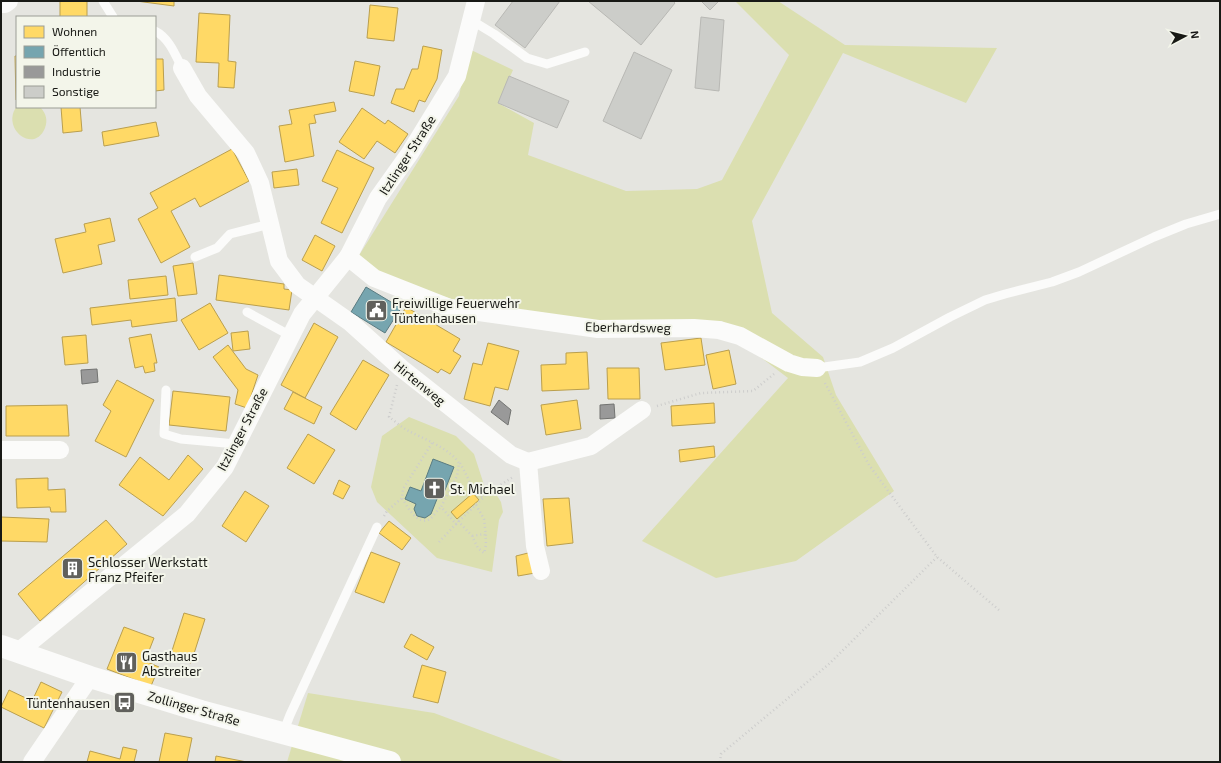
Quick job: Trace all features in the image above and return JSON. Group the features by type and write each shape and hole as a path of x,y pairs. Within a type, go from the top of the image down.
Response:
{"main road":[{"name":"Zollinger Straße","path":"10,649 90,677 200,710 390,762"}],"street":[{"path":"1,4 5,4 9,1"},
{"name":"Itzlinger Straße","path":"10,649 187,514 225,467 302,314 348,257 378,198 410,153 457,76 476,1"},
{"path":"182,68 198,96 246,153 260,184 279,260 297,285 315,297"},
{"name":"Eberhardsweg","path":"348,257 374,278 450,308 598,329 694,328 719,330 740,336 789,363 802,367 818,368"},
{"name":"Hirtenweg","path":"315,297 350,324 401,368 511,455 523,468"},
{"path":"541,570 535,546 523,468 591,446 642,410"},
{"path":"1,450 60,450"},
{"path":"32,762 90,677"}],"lane":[{"path":"103,1 112,16"},
{"path":"471,20 494,34 527,58 547,64 586,52"},
{"path":"156,31 160,33 174,51 182,68"},
{"path":"818,368 860,362 893,348 985,300 1052,282 1079,272 1154,236 1186,224 1220,214"},
{"path":"195,258 217,248 230,234 270,224"},
{"path":"247,312 291,336"},
{"path":"166,390 164,434 181,439 236,444"},
{"path":"283,733 377,527"}],"path":[{"path":"642,410 701,393 753,391 789,363"},
{"path":"401,368 390,417 405,430 432,442 456,457 472,486 483,498"},
{"path":"818,368 869,465 937,557 999,610"},
{"path":"377,527 387,511 402,498 403,489 432,442"},
{"path":"402,498 417,518 424,521 430,518 440,507 457,476 459,463"},
{"path":"439,542 458,521 489,492 523,468"},
{"path":"458,521 472,536 478,548 484,553 486,536 484,519 476,505"},
{"path":"440,507 456,524"},
{"path":"472,536 484,534 486,536"},
{"path":"720,762 721,754 829,664 937,557"}],"green space":[{"path":"735,1 778,1 845,45 997,48 966,103 843,53 752,221 772,313 823,357 836,395 894,491 796,561 716,578 642,541 788,378 739,341 722,321 598,322 452,299 380,277 358,257 459,96 469,49 513,70 498,103 534,123 528,155 626,191 697,189 722,180 789,55"},
{"path":"16,108 41,108 46,120 45,128 40,136 34,139 27,139 15,130 13,114"},
{"path":"409,417 456,436 474,454 486,491 496,494 501,502 503,512 499,520 492,572 437,558 377,502 371,487 382,436"},
{"path":"308,693 434,713 566,762 287,762"}],"building: Wohnen":[{"path":"60,1 87,1 87,16 60,16"},
{"path":"136,1 174,1 174,6"},
{"path":"370,5 398,8 394,41 367,38"},
{"path":"199,13 230,15 228,61 236,62 234,88 218,87 219,63 196,62"},
{"path":"423,46 442,50 437,79 425,102 419,100 414,112 391,103 396,89 404,89 412,69 418,69"},
{"path":"15,56 16,56 16,100"},
{"path":"156,59 163,59 164,90 156,91"},
{"path":"355,61 380,66 374,96 349,91"},
{"path":"334,102 336,111 314,115 316,123 309,124 314,156 285,162 279,126 292,124 289,110"},
{"path":"61,108 80,108 82,131 63,133"},
{"path":"362,108 385,124 388,120 408,134 395,153 377,141 364,159 339,142"},
{"path":"156,122 159,136 104,146 102,132"},
{"path":"232,149 249,181 200,207 195,198 171,211 190,247 161,263 138,219 158,208 150,193"},
{"path":"337,150 374,168 342,233 321,223 338,188 322,181"},
{"path":"297,169 299,185 274,188 272,172"},
{"path":"110,218 115,241 98,245 102,264 63,273 55,239 86,232 84,224"},
{"path":"315,235 335,246 322,271 302,260"},
{"path":"193,263 197,294 178,296 173,266"},
{"path":"219,275 284,284 284,289 292,290 289,310 216,300"},
{"path":"166,276 168,295 130,299 128,280"},
{"path":"175,298 177,321 132,327 131,320 92,325 90,308"},
{"path":"210,303 228,333 199,350 181,320"},
{"path":"406,307 460,339 453,351 461,356 450,374 441,369 438,373 386,342"},
{"path":"314,323 338,337 305,398 281,385"},
{"path":"248,331 250,349 233,351 231,333"},
{"path":"151,334 157,363 154,363 155,371 145,373 143,366 135,368 129,338"},
{"path":"86,335 88,363 65,365 62,337"},
{"path":"701,338 705,365 665,370 661,343"},
{"path":"488,343 519,351 508,390 495,387 490,406 464,399 473,363 482,365"},
{"path":"228,345 246,369 258,375 247,408 235,404 238,390 213,357"},
{"path":"729,350 736,384 713,389 706,355"},
{"path":"587,352 589,389 542,391 541,365 566,364 566,353"},
{"path":"363,360 389,375 356,430 330,414"},
{"path":"607,368 639,368 640,399 608,399"},
{"path":"117,380 154,400 126,457 95,441 111,411 103,405"},
{"path":"173,391 230,397 226,431 169,425"},
{"path":"293,392 322,407 314,424 284,409"},
{"path":"577,400 581,429 546,435 541,405"},
{"path":"714,403 715,423 672,426 671,406"},
{"path":"67,405 69,436 6,436 6,406"},
{"path":"308,434 335,450 314,484 287,468"},
{"path":"714,446 715,457 680,462 679,450"},
{"path":"188,455 203,469 163,516 119,485 140,457 169,480"},
{"path":"48,478 48,490 65,489 66,512 51,512 50,507 17,508 16,479"},
{"path":"339,480 350,486 343,499 333,494"},
{"path":"245,491 269,506 246,542 222,526"},
{"path":"473,493 479,500 457,519 451,512"},
{"path":"569,498 573,543 547,546 543,499"},
{"path":"1,517 49,519 47,542 1,541"},
{"name":"Schlosser Werkstatt Franz Pfeifer","path":"106,520 127,544 40,621 18,594"},
{"path":"389,521 411,538 402,550 379,533"},
{"path":"371,552 400,563 384,603 355,592"},
{"path":"532,552 535,573 518,576 516,556"},
{"path":"184,613 205,619 191,663 170,657"},
{"path":"124,627 154,638 145,661 159,667 151,686 107,669"},
{"path":"411,634 434,647 427,660 404,647"},
{"path":"422,665 446,672 438,703 413,697"},
{"path":"41,682 62,692 44,728 1,707 9,690 32,701"},
{"path":"165,733 192,738 187,762 159,762"},
{"path":"123,747 137,750 134,762 87,762 90,751 120,759"},
{"path":"216,756 247,762 215,762"}],"building: Öffentlich":[{"name":"Freiwillige Feuerwehr Tüntenhausen","path":"366,287 401,308 385,333 351,312"},
{"name":"St. Michael","path":"433,459 454,467 443,495 439,494 431,514 425,518 417,516 414,509 416,504 405,499 410,487 421,491"}],"building: Industrie":[{"path":"97,369 98,382 82,384 81,370"},
{"path":"499,400 511,410 508,425 491,412"},
{"path":"614,404 615,418 600,419 600,405"}],"building: Sonstige":[{"path":"513,1 560,1 525,48 495,25"},
{"path":"588,1 673,1 675,3 641,45"},
{"path":"701,1 719,1 710,10"},
{"path":"701,17 724,20 719,91 695,88"},
{"path":"634,52 672,70 641,139 603,121"},
{"path":"509,76 569,101 557,128 498,103"}],"place":[{"name":"Freiwillige Feuerwehr Tüntenhausen","path":"376,310"},
{"name":"St. Michael","path":"434,489"},
{"name":"Schlosser Werkstatt Franz Pfeifer","path":"73,569"},
{"name":"Gasthaus Abstreiter","path":"126,663"},
{"name":"Tüntenhausen","path":"125,703"}]}
